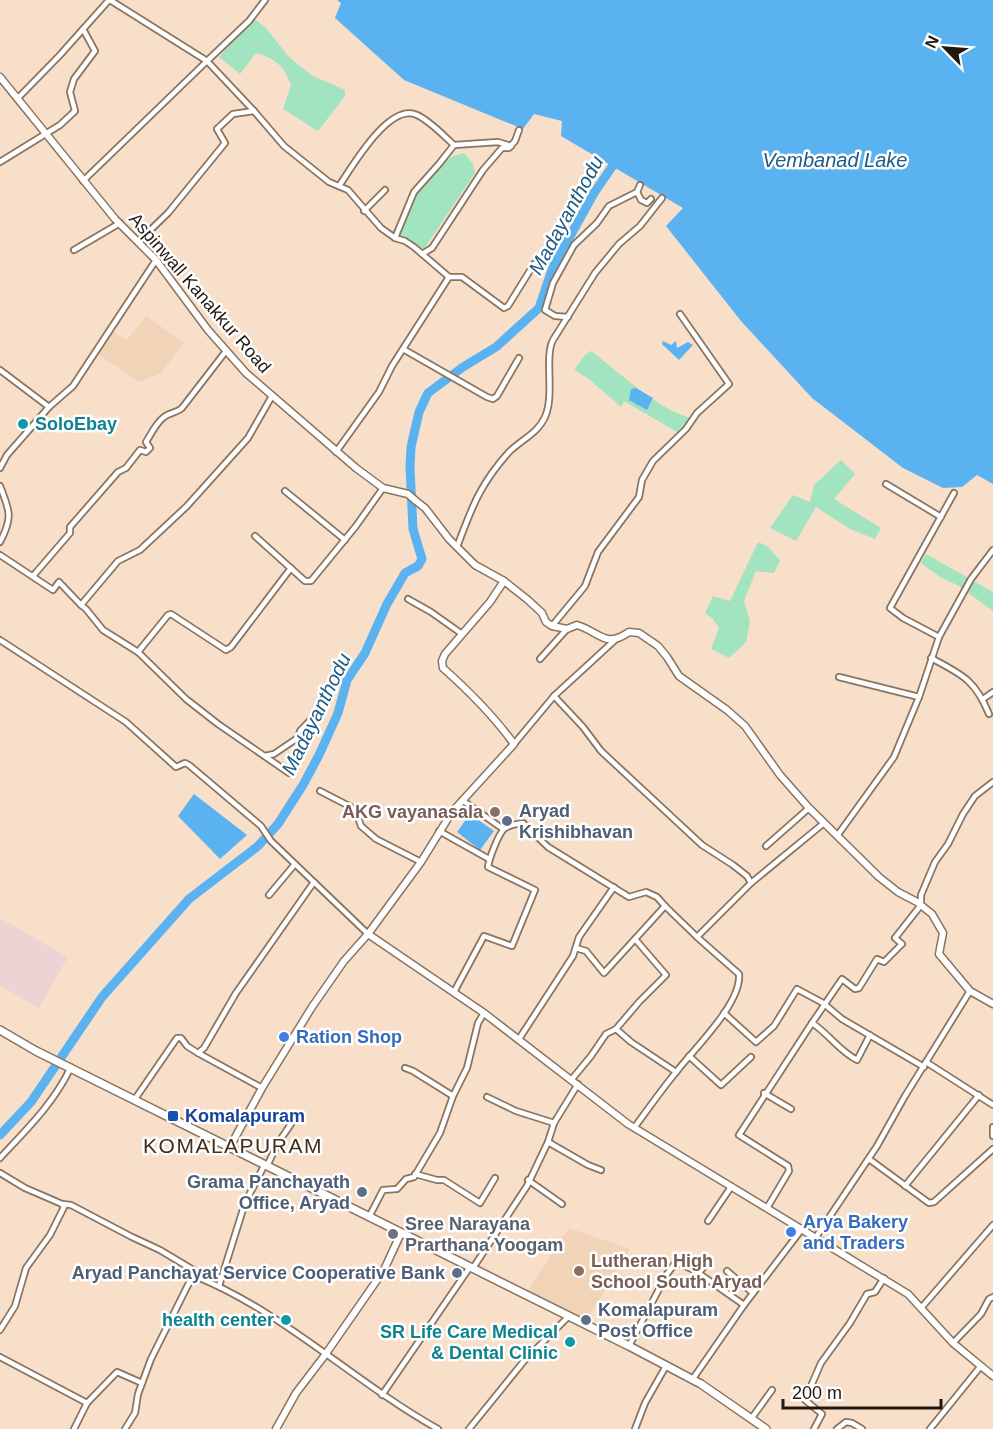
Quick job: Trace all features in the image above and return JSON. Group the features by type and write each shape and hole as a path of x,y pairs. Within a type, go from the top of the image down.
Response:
{"main road":[{"name":"Aspinwall Kanakkur Road","path":"0,77 83,181 156,260 208,330 246,373 336,452 383,488 392,488 408,494 425,508 457,547"},
{"path":"457,547 476,565 504,581 528,600 556,627 567,629 577,625 604,639 615,640 629,632 639,633 658,646 679,676 727,710 745,726 780,776 837,836 879,877 932,914 944,933 939,954 970,991 993,1004"},
{"path":"230,1147 262,1088 312,1007 344,961 368,934 421,862 439,831 462,800 514,744 475,696 443,668 442,662 445,654 490,603 504,581"},
{"path":"368,934 484,1013 634,1128 908,1294 953,1343 993,1376"},
{"path":"0,1030 36,1051 701,1383 766,1429"},
{"path":"276,1429 296,1393 384,1270 400,1233"}],"street":[{"path":"18,98 110,0 207,61 284,146 329,182 348,190 381,228 395,238 405,241 449,277 462,277 504,308 508,306 534,264"},
{"path":"83,181 249,21 265,0"},
{"path":"0,162 46,135 75,111 70,92 74,79 95,51 83,29"},
{"path":"138,242 168,213 225,142 217,129 233,114 254,111"},
{"path":"339,186 379,130 396,116 410,113 418,115 454,145 498,142 511,146"},
{"path":"511,146 519,130"},
{"path":"395,238 414,192 454,145"},
{"path":"422,254 432,248 495,155 502,148 511,146"},
{"path":"568,317 555,316 545,310 553,283 574,245 597,223 609,206 637,192 640,185"},
{"path":"364,211 385,190"},
{"path":"637,192 641,200 647,203 651,199"},
{"path":"457,547 469,512 488,477 512,449 537,430 547,414 551,374 549,347 595,273 619,244 644,221 662,198"},
{"path":"74,250 120,223"},
{"path":"0,468 7,455 49,407 73,386 156,260"},
{"path":"336,452 379,392 402,349 449,277"},
{"path":"560,636 556,627 585,586 598,552 639,497 642,480 653,461 686,429 697,413 729,384 680,314"},
{"path":"402,349 493,399 519,358"},
{"path":"33,576 70,533 70,527 118,472 126,468 140,450 146,452 150,448 146,442 160,421 166,415 178,412 182,408 226,351"},
{"path":"0,370 49,407"},
{"path":"81,605 118,561 140,550 187,506 248,438 272,396"},
{"path":"886,484 941,517"},
{"path":"0,486 10,509 9,521 0,542"},
{"path":"255,536 305,580 311,581 383,488"},
{"path":"285,491 345,540"},
{"path":"939,637 903,618 890,608 954,494"},
{"path":"837,836 894,757 919,696 939,637 971,579 993,550"},
{"path":"0,555 53,590 59,582 109,636 138,652 186,699 289,773"},
{"path":"138,652 171,614 226,650 291,568"},
{"path":"408,599 462,634"},
{"path":"540,659 558,642 567,629"},
{"path":"0,640 126,722 176,767 185,763 189,765 261,826 271,841 368,934"},
{"path":"514,744 554,696 615,640"},
{"path":"932,658 969,680 983,699 990,714"},
{"path":"839,677 919,696"},
{"path":"983,699 993,692"},
{"path":"554,696 583,727 600,751 702,845 747,876 751,883"},
{"path":"265,756 274,754 299,737 300,731 319,711"},
{"path":"767,1208 789,1172 789,1166 739,1135 764,1093 842,979 855,989 859,988 877,959 885,962 902,944 895,938 921,905 921,895 935,862 975,796 993,782"},
{"path":"320,791 351,807 357,814 361,826 376,839 421,862"},
{"path":"462,800 503,829"},
{"path":"766,846 809,808"},
{"path":"454,992 484,936 512,946 535,890 488,867 489,859 503,829 523,823 548,847 629,897 646,892 657,897 739,974 740,982 724,1012 634,1128"},
{"path":"697,937 751,883 824,823"},
{"path":"439,831 489,859"},
{"path":"269,895 296,864"},
{"path":"198,1053 204,1048 236,993 314,882"},
{"path":"519,1039 573,956 579,937 614,887"},
{"path":"576,948 586,951 604,973 665,906"},
{"path":"382,1395 472,1268 526,1186 575,1082 591,1056 606,1034 616,1029 666,975 635,939"},
{"path":"724,1012 756,1042 774,1026 797,989 825,1005 842,1019 993,1105"},
{"path":"816,1237 868,1159 970,991"},
{"path":"369,1217 383,1190 397,1189 406,1179 414,1177 435,1144 453,1096 467,1068 478,1023 484,1013"},
{"path":"812,1023 824,1031 844,1054 857,1060 870,1035"},
{"path":"616,1029 631,1042 676,1072"},
{"path":"135,1099 177,1038 181,1038 187,1046 198,1053 262,1088"},
{"path":"689,1056 721,1085 751,1057"},
{"path":"0,1158 43,1113 61,1088 70,1066"},
{"path":"405,1068 453,1096"},
{"path":"764,1093 791,1108"},
{"path":"905,1186 979,1095"},
{"path":"487,1097 516,1111 554,1124"},
{"path":"219,1286 245,1203 291,1124"},
{"path":"993,1127 993,1136"},
{"path":"548,1142 601,1170"},
{"path":"868,1159 927,1203 934,1202 993,1149"},
{"path":"0,1173 25,1188 62,1204 71,1205 160,1250 195,1271 195,1276 185,1289 142,1383 135,1413 125,1429"},
{"path":"415,1174 444,1180 480,1203 495,1178"},
{"path":"528,1180 562,1204"},
{"path":"708,1221 732,1186"},
{"path":"0,1330 15,1306 26,1268 38,1254 63,1212 62,1204"},
{"path":"922,1307 993,1225"},
{"path":"692,1380 744,1305 802,1229"},
{"path":"699,1274 708,1261"},
{"path":"629,1346 662,1283 674,1264 678,1262 744,1305"},
{"path":"727,1271 753,1293"},
{"path":"195,1276 219,1286 277,1318 382,1395 438,1429"},
{"path":"814,1429 822,1414 805,1400 821,1363 850,1323 867,1294 875,1292 884,1278"},
{"path":"953,1343 981,1314 989,1299 993,1297"},
{"path":"469,1429 524,1361 569,1316"},
{"path":"0,1357 87,1403"},
{"path":"635,1429 645,1403 666,1366"},
{"path":"930,1429 980,1367"},
{"path":"74,1429 87,1403 117,1372 142,1383"},
{"path":"751,1419 772,1390"},
{"path":"837,1429 846,1422 862,1429"}],"shaded area":[{"path":"146,316 184,343 161,373 139,382 98,354 113,332 127,340"},
{"path":"0,918 68,957 39,1008 0,986"},
{"name":"Lutheran High School South Aryad","path":"569,1228 630,1249 586,1322 527,1292"}],"green space":[{"path":"252,17 266,28 289,57 311,75 345,90 345,96 318,131 283,109 291,85 282,68 274,61 256,53 240,74 219,57"},
{"path":"464,153 473,164 475,173 424,249 392,232 419,186 451,157"},
{"path":"591,351 651,398 690,418 677,432 624,401 621,407 589,379 574,370 585,355"},
{"path":"841,460 855,474 834,499 881,528 875,539 850,529 816,507 796,541 770,528 793,495 810,502 814,485"},
{"path":"758,542 767,546 780,560 774,573 756,571 744,601 750,621 746,642 729,658 711,649 719,628 705,613 713,596 730,601"},
{"path":"926,554 993,592 993,611 959,586 940,577 921,563"}],"water":[{"name":"Vembanad Lake","path":"337,0 993,0 993,484 977,475 962,487 943,488 903,468 812,398 741,321 666,226 683,208 561,136 562,121 534,114 523,129 404,80 335,18 341,3"},
{"path":"663,341 671,345 676,341 677,348 688,342 693,345 679,360 662,344"},
{"path":"636,388 653,398 647,410 629,400 631,389"},
{"path":"194,794 247,835 220,859 178,816"},
{"path":"470,814 494,831 480,850 457,832"}],"waterway":[{"name":"Madayanthodu","path":"0,1135 31,1102 102,997 189,899 258,846 278,824 303,785 338,713 347,680 365,653 387,604 405,573 418,566 422,559 413,529 410,467 411,447 419,412 428,393 463,367 496,347 539,308 553,267 594,193 618,158"}],"place":[{"name":"SoloEbay","path":"23,424"},
{"name":"AKG vayanasala","path":"495,812"},
{"name":"Aryad Krishibhavan","path":"507,821"},
{"name":"Ration Shop","path":"284,1037"},
{"name":"Komalapuram","path":"173,1116"},
{"name":"Grama Panchayath Office, Aryad","path":"362,1192"},
{"name":"Arya Bakery and Traders","path":"791,1232"},
{"name":"Sree Narayana Prarthana Yoogam","path":"393,1234"},
{"name":"Lutheran High School South Aryad","path":"579,1271"},
{"name":"Aryad Panchayat Service Cooperative Bank","path":"457,1273"},
{"name":"health center","path":"286,1320"},
{"name":"Komalapuram Post Office","path":"586,1320"},
{"name":"SR Life Care Medical & Dental Clinic","path":"570,1342"}],"district":[{"name":"KOMALAPURAM","path":"233,1146"}]}
